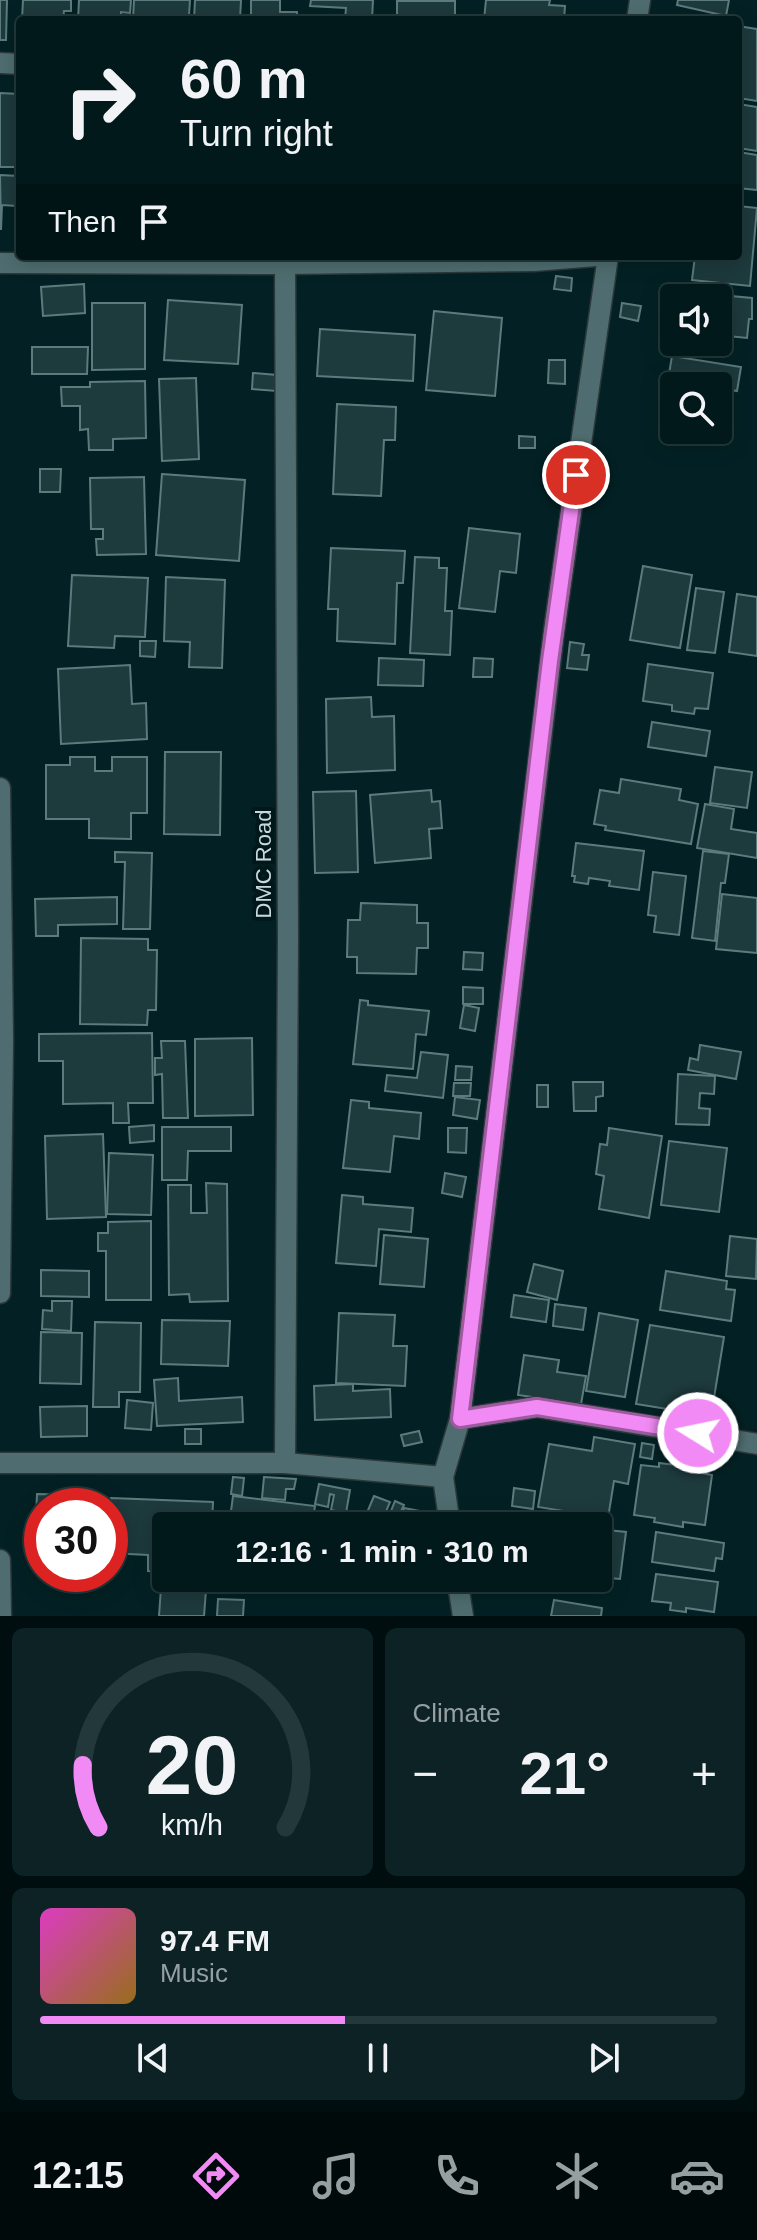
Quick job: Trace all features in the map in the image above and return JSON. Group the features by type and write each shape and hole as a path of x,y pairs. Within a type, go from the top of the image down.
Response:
{"street":[{"path":"0,263 285,264 546,260"},
{"path":"448,1512 443,1477 460,1419 552,646 607,260"},
{"name":"DMC Road","path":"285,264 288,922 285,1463"},
{"path":"0,788 3,1041 0,1293"},
{"path":"460,1419 537,1407 757,1444"},
{"path":"0,1463 285,1463 443,1477"},
{"path":"0,1560 1,1616"},
{"path":"459,1592 463,1616"}],"building":[{"path":"0,0 7,0 6,40 0,40"},
{"path":"23,0 71,0 71,11 64,11 63,16 22,16"},
{"path":"79,0 131,0 130,13 121,12 121,16 78,16"},
{"path":"134,0 190,0 189,15 133,16"},
{"path":"195,0 241,0 240,16 194,16"},
{"path":"251,0 280,0 280,12 297,12 297,16 251,16"},
{"path":"311,0 373,0 372,16 345,16 346,8 310,6"},
{"path":"486,0 550,0 549,5 565,6 564,16 484,16"},
{"path":"678,0 729,0 726,16 677,5"},
{"path":"397,1 455,1 455,16 397,16"},
{"path":"742,27 757,29 757,101 742,99"},
{"path":"0,93 16,94 16,167 0,167"},
{"path":"742,105 757,107 757,151 742,149"},
{"path":"742,153 757,155 757,190 742,188"},
{"path":"0,175 16,176 16,206 2,205 1,230"},
{"path":"742,206 757,208 750,286 692,280 694,260 742,260"},
{"path":"556,276 572,278 571,291 554,289"},
{"path":"84,284 85,313 43,316 41,287"},
{"path":"732,296 752,298 752,319 749,319 747,338 732,336"},
{"path":"168,300 242,305 238,364 164,360"},
{"path":"92,303 145,303 145,369 92,370"},
{"path":"622,303 641,306 638,321 620,317"},
{"path":"434,311 502,318 495,396 426,390"},
{"path":"320,329 415,335 413,381 317,376"},
{"path":"32,347 88,347 87,374 32,374"},
{"path":"672,356 741,367 737,391 732,390 732,372 669,372"},
{"path":"549,360 565,360 565,384 548,383"},
{"path":"253,373 277,375 277,391 252,389"},
{"path":"196,378 199,459 162,461 159,379"},
{"path":"145,381 146,438 113,439 113,450 89,450 88,429 80,430 80,406 62,406 61,387 90,387 90,382"},
{"path":"337,404 396,407 395,440 384,440 381,496 333,494"},
{"path":"519,436 535,437 535,448 519,448"},
{"path":"40,469 61,469 60,492 40,492"},
{"path":"162,474 245,480 239,561 156,555"},
{"path":"144,477 146,554 97,555 96,539 103,539 103,529 91,529 90,478"},
{"path":"469,528 520,534 516,573 500,571 495,612 459,608"},
{"path":"331,548 405,551 403,583 397,583 395,644 337,641 338,609 328,609"},
{"path":"415,557 439,558 439,568 447,568 445,611 452,611 450,655 410,653"},
{"path":"643,566 692,575 680,648 630,640"},
{"path":"72,575 148,578 145,637 115,636 114,648 68,646"},
{"path":"166,577 225,580 222,668 189,667 190,642 164,641"},
{"path":"696,588 724,592 715,653 687,650"},
{"path":"737,594 757,597 757,656 729,652"},
{"path":"140,641 156,641 155,657 140,656"},
{"path":"570,642 584,644 582,655 589,655 587,670 567,668"},
{"path":"379,658 424,660 423,686 378,685"},
{"path":"474,658 493,659 492,677 473,677"},
{"path":"648,664 713,673 708,709 695,708 694,714 672,711 672,705 643,701"},
{"path":"130,665 132,704 146,703 147,739 61,744 58,669"},
{"path":"371,697 372,717 394,716 395,770 327,773 326,699"},
{"path":"652,722 710,731 706,756 648,747"},
{"path":"165,752 221,752 220,835 164,834"},
{"path":"70,757 95,757 95,771 112,771 112,757 147,757 147,813 131,813 131,839 89,838 89,819 46,819 46,765 70,765"},
{"path":"715,767 752,772 747,808 710,803"},
{"path":"621,779 681,789 679,800 698,804 691,844 605,830 606,826 594,824 600,790 619,793"},
{"path":"431,790 432,802 440,801 442,828 429,829 431,858 375,863 370,795"},
{"path":"356,791 358,872 315,873 313,792"},
{"path":"705,804 734,809 731,829 757,833 757,858 697,848"},
{"path":"576,843 644,851 639,890 609,886 610,881 589,878 588,884 574,882"},
{"path":"703,851 729,854 725,883 721,883 715,941 692,938"},
{"path":"115,852 152,853 150,929 123,929 125,862 115,862"},
{"path":"653,872 686,876 679,935 654,932 656,916 648,915"},
{"path":"722,894 757,898 757,953 716,949"},
{"path":"117,897 117,924 58,925 58,936 36,936 35,899"},
{"path":"361,903 417,905 417,923 428,923 428,948 417,948 416,974 357,973 357,957 347,957 348,920 360,920"},
{"path":"81,938 148,939 148,950 157,950 156,1010 148,1010 147,1025 80,1024"},
{"path":"464,952 483,953 482,970 463,969"},
{"path":"463,987 483,988 483,1004 463,1004"},
{"path":"360,1000 368,1001 368,1005 429,1011 426,1035 416,1034 413,1069 353,1064"},
{"path":"464,1005 479,1008 475,1031 460,1028"},
{"path":"152,1033 153,1103 128,1103 129,1123 113,1123 113,1103 63,1104 63,1061 39,1061 39,1034"},
{"path":"252,1038 253,1115 195,1116 195,1039"},
{"path":"161,1041 185,1041 188,1118 163,1118 162,1074 155,1075 155,1058 162,1058"},
{"path":"700,1045 741,1052 736,1079 688,1070 690,1058 698,1060"},
{"path":"421,1052 448,1055 443,1098 385,1091 387,1075 417,1078"},
{"path":"456,1066 472,1067 471,1080 455,1080"},
{"path":"678,1074 715,1076 714,1094 700,1093 699,1108 710,1109 709,1125 676,1124"},
{"path":"573,1082 603,1082 603,1096 596,1097 596,1111 574,1111"},
{"path":"454,1083 471,1083 470,1096 453,1096"},
{"path":"537,1085 548,1085 548,1107 537,1107"},
{"path":"455,1097 480,1100 477,1119 453,1115"},
{"path":"351,1100 369,1102 369,1108 421,1113 419,1139 394,1136 390,1172 343,1168"},
{"path":"154,1125 154,1141 130,1143 129,1127"},
{"path":"162,1127 231,1127 231,1151 188,1151 187,1180 162,1180"},
{"path":"448,1128 467,1128 466,1153 448,1152"},
{"path":"609,1128 662,1136 649,1218 599,1209 604,1176 596,1174 600,1144 607,1145"},
{"path":"103,1134 106,1217 47,1219 45,1136"},
{"path":"669,1141 727,1148 719,1212 661,1205"},
{"path":"109,1153 153,1155 151,1215 107,1214"},
{"path":"445,1173 466,1177 462,1197 442,1193"},
{"path":"206,1183 227,1184 228,1301 190,1302 189,1294 169,1295 168,1185 191,1185 191,1213 207,1213"},
{"path":"342,1195 363,1197 363,1204 413,1208 411,1232 379,1229 376,1266 336,1263"},
{"path":"151,1221 151,1300 106,1300 106,1251 98,1251 98,1233 108,1233 108,1222"},
{"path":"384,1235 428,1239 424,1287 380,1284"},
{"path":"730,1236 757,1239 756,1279 726,1276"},
{"path":"534,1264 563,1271 557,1300 527,1292"},
{"path":"41,1270 89,1271 89,1297 41,1296"},
{"path":"666,1271 727,1281 726,1289 735,1290 731,1321 660,1310"},
{"path":"514,1295 549,1300 546,1322 511,1317"},
{"path":"52,1301 72,1301 71,1331 42,1329 43,1310 52,1311"},
{"path":"555,1304 586,1308 583,1330 553,1326"},
{"path":"339,1313 395,1315 393,1346 407,1346 405,1386 336,1383"},
{"path":"599,1313 638,1320 625,1397 586,1391"},
{"path":"162,1320 230,1321 228,1366 161,1364"},
{"path":"95,1322 141,1323 140,1392 119,1392 119,1407 93,1407"},
{"path":"650,1325 724,1337 711,1416 636,1404"},
{"path":"41,1332 82,1333 81,1384 40,1383"},
{"path":"524,1355 559,1360 557,1372 586,1376 581,1404 518,1395"},
{"path":"178,1378 179,1401 242,1397 243,1422 157,1426 154,1380"},
{"path":"353,1384 353,1391 390,1389 391,1417 315,1420 314,1386"},
{"path":"127,1400 153,1403 151,1430 125,1428"},
{"path":"87,1406 87,1436 41,1437 40,1407"},
{"path":"185,1429 201,1429 201,1444 185,1444"},
{"path":"419,1431 422,1442 404,1446 401,1435"},
{"path":"594,1437 635,1444 628,1484 614,1481 609,1512 570,1512 538,1507 549,1444 592,1451"},
{"path":"642,1443 654,1445 652,1459 640,1457"},
{"path":"659,1463 701,1468 701,1473 712,1475 705,1525 683,1522 683,1527 634,1515 641,1465 659,1467"},
{"path":"233,1477 244,1478 242,1496 231,1494"},
{"path":"264,1477 296,1479 294,1489 286,1489 285,1500 262,1498"},
{"path":"319,1484 350,1490 346,1512 331,1510 334,1495 330,1494 328,1507 315,1504"},
{"path":"514,1488 535,1491 533,1509 512,1506"},
{"path":"233,1496 315,1506 314,1512 231,1512"},
{"path":"374,1496 390,1502 386,1512 367,1512"},
{"path":"128,1499 213,1502 213,1512 152,1512 152,1571 148,1571 148,1555 128,1554"},
{"path":"395,1501 404,1505 401,1512 390,1512"},
{"path":"404,1508 420,1511 420,1512 403,1512"},
{"path":"612,1530 626,1532 620,1579 612,1578"},
{"path":"656,1532 724,1543 722,1559 716,1558 714,1571 652,1562"},
{"path":"656,1574 718,1582 714,1612 686,1608 686,1612 670,1610 671,1603 652,1601"},
{"path":"161,1592 206,1592 204,1616 159,1616"},
{"path":"218,1599 244,1600 243,1616 217,1616"},
{"path":"554,1600 602,1608 601,1616 551,1616"}],"route":[{"path":"576,475 550,661 460,1419 537,1407 698,1433"}]}
